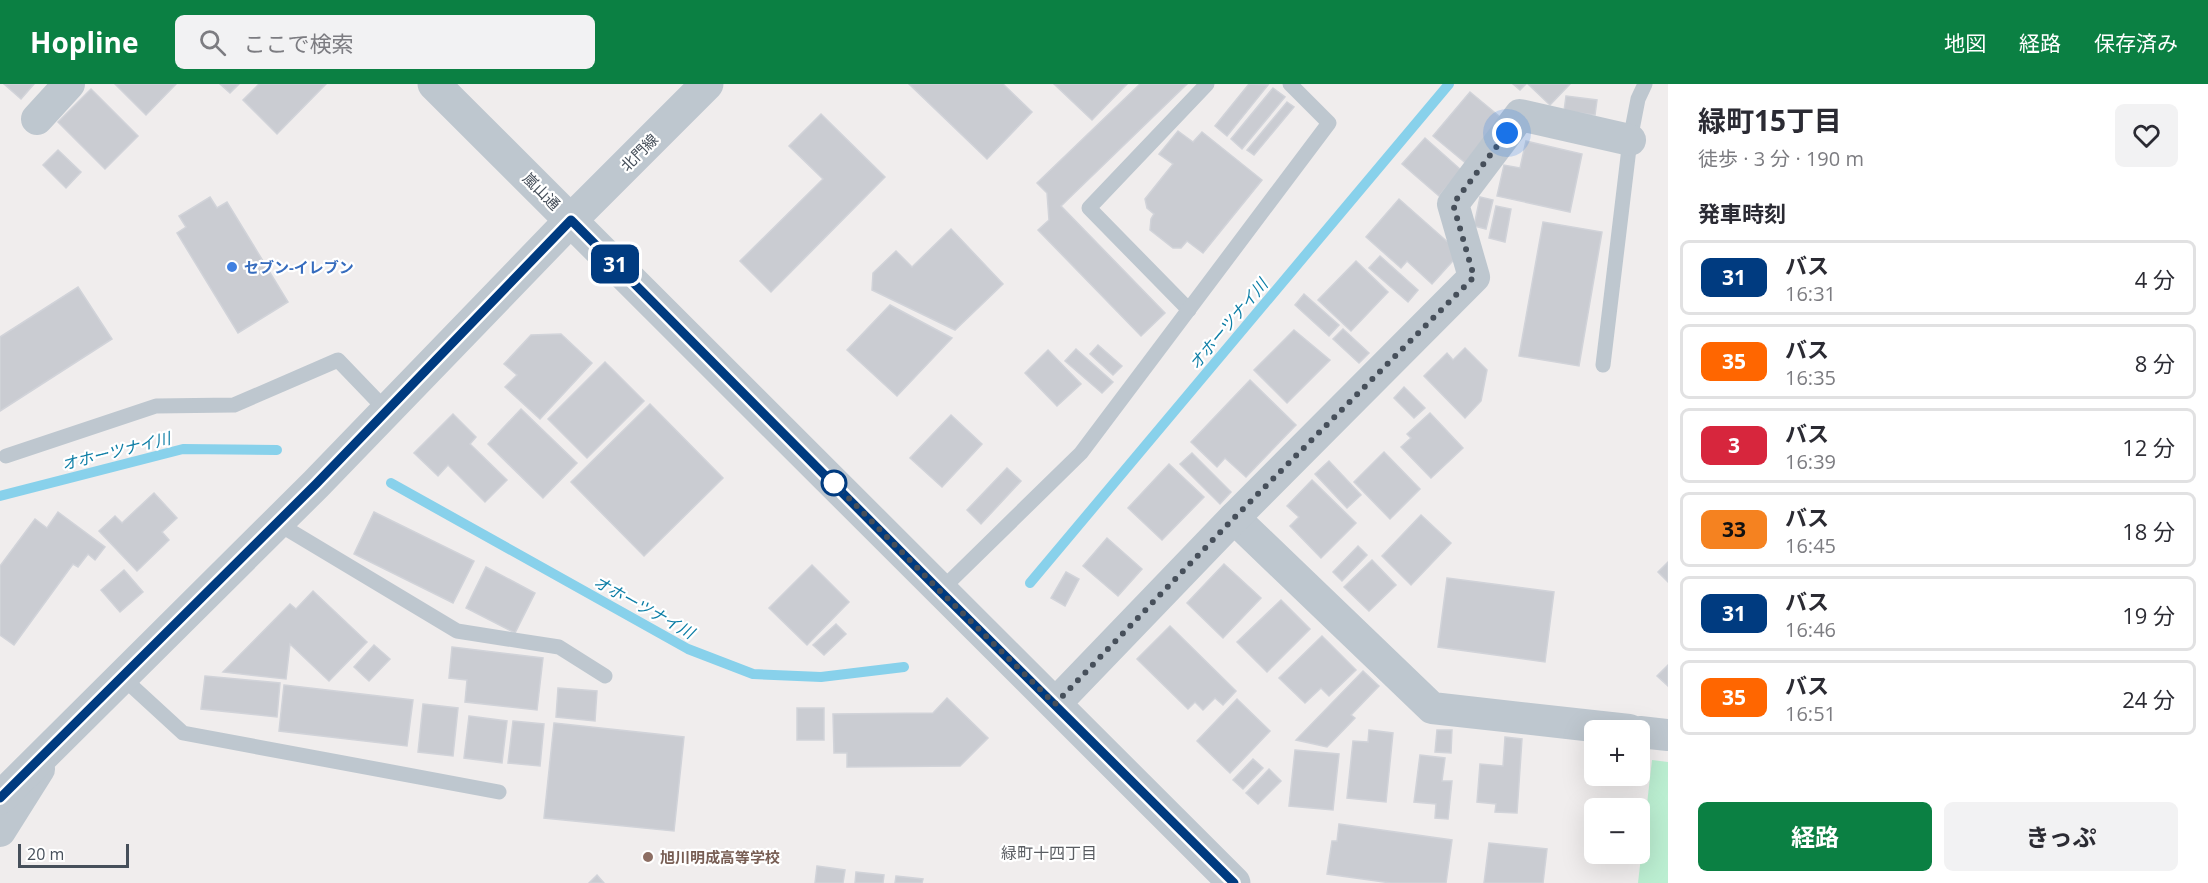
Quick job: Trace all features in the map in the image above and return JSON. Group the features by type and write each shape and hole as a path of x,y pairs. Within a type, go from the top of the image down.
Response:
{"street":[{"path":"37,119 69,84"},
{"name":"嵐山通","path":"434,84 1234,883"},
{"name":"北門線","path":"0,798 316,484 571,220 707,84"},
{"path":"1055,704 1234,518 1474,277 1453,204 1520,115 1630,140"},
{"path":"1234,518 1432,708 1584,725"},
{"path":"0,777 29,755 40,768 0,831"}],"lane":[{"path":"1190,310 1089,208 1207,84"},
{"path":"940,591 1081,453 1329,123 1290,84"},
{"path":"1603,365 1630,140 1638,99 1645,84"},
{"path":"6,456 156,406 234,405 338,360 387,411"},
{"path":"277,523 457,631 559,647 605,676"},
{"path":"122,676 183,733 500,792"}],"green space":[{"path":"1652,760 1668,762 1668,883 1638,883 1640,864 1650,864 1650,798 1648,798"}],"building":[{"path":"4,84 34,84 21,99"},
{"path":"115,84 176,84 146,115"},
{"path":"220,84 239,84 230,93"},
{"path":"259,84 326,84 277,134 243,100"},
{"path":"909,84 1003,84 1032,112 987,159"},
{"path":"1054,84 1127,84 1092,120"},
{"path":"1140,84 1187,84 1061,206 1165,313 1141,336 1038,230 1049,220 1047,193 1037,183"},
{"path":"1249,84 1268,85 1227,136 1215,126"},
{"path":"1513,84 1526,84 1520,90"},
{"path":"1528,84 1570,84 1550,105"},
{"path":"1273,88 1285,97 1242,149 1231,139"},
{"path":"91,89 138,136 105,169 58,122"},
{"path":"1470,92 1505,121 1468,165 1433,136"},
{"path":"1566,96 1597,100 1595,115 1564,111"},
{"path":"1287,102 1294,107 1254,155 1247,150"},
{"path":"821,114 885,177 771,292 740,261 823,179 789,146"},
{"path":"1178,131 1193,142 1202,132 1262,180 1203,253 1187,241 1181,248 1173,248 1150,230 1154,214 1147,208 1145,199 1173,164 1159,154"},
{"path":"1425,138 1461,170 1439,196 1402,164"},
{"path":"1526,141 1582,154 1570,212 1497,196 1504,165 1520,168"},
{"path":"58,150 81,172 66,188 43,165"},
{"name":"セブン-イレブン","path":"210,197 217,208 227,202 288,302 238,333 177,233 186,227 179,216"},
{"path":"1480,197 1493,200 1486,229 1474,226"},
{"path":"1399,199 1460,253 1432,284 1407,261 1401,268 1366,237"},
{"path":"1496,206 1511,209 1505,242 1489,238"},
{"path":"1543,222 1602,232 1579,366 1519,356"},
{"path":"951,229 1003,284 955,330 872,290 873,273 896,251 912,267"},
{"path":"1380,256 1418,290 1408,302 1369,268"},
{"path":"1356,261 1388,292 1351,331 1318,300"},
{"path":"78,287 112,339 0,411 0,337"},
{"path":"1304,294 1339,325 1329,336 1295,305"},
{"path":"890,305 952,338 897,396 847,350"},
{"path":"1343,329 1369,353 1359,363 1333,339"},
{"path":"1294,330 1330,360 1287,403 1254,370"},
{"path":"561,334 592,363 540,419 505,387 517,375 504,364 531,335"},
{"path":"1098,345 1122,366 1113,375 1090,354"},
{"path":"1465,348 1487,370 1481,401 1465,418 1424,376 1447,353 1453,360"},
{"path":"1076,349 1113,382 1102,393 1065,361"},
{"path":"1048,350 1081,384 1057,406 1025,373"},
{"path":"605,362 644,401 587,458 548,419"},
{"path":"1250,380 1296,425 1246,477 1225,458 1217,467 1191,442"},
{"path":"1404,387 1425,408 1414,418 1394,398"},
{"path":"650,404 723,478 644,556 571,482"},
{"path":"521,409 577,463 543,498 488,444"},
{"path":"1430,413 1463,448 1431,478 1401,447 1411,438 1407,434"},
{"path":"453,414 476,437 470,444 507,480 485,502 448,465 438,476 414,453"},
{"path":"951,415 982,444 942,487 910,458"},
{"path":"1384,452 1420,489 1390,519 1354,482"},
{"path":"1192,453 1231,492 1220,504 1180,464"},
{"path":"1329,461 1361,495 1347,508 1315,474"},
{"path":"1169,464 1204,497 1162,540 1128,508"},
{"path":"1007,468 1021,481 981,524 967,510"},
{"path":"1312,480 1356,523 1321,558 1290,526 1299,517 1287,506"},
{"path":"154,493 177,518 162,532 169,540 137,571 99,531 115,516 122,523"},
{"path":"58,512 105,547 95,560 88,554 78,567 73,564 14,645 0,635 0,566 35,519 47,528"},
{"path":"374,512 474,561 453,603 354,554"},
{"path":"1421,515 1451,543 1411,585 1382,556"},
{"path":"1107,538 1142,569 1118,596 1083,566"},
{"path":"1358,546 1367,555 1342,581 1333,572"},
{"path":"1372,560 1396,585 1369,611 1344,587"},
{"path":"1668,562 1668,582 1658,572"},
{"path":"1224,564 1261,598 1223,638 1187,603"},
{"path":"812,565 849,602 807,645 769,608"},
{"path":"486,567 535,593 515,633 466,608"},
{"path":"124,570 143,592 120,612 101,590"},
{"path":"1066,572 1079,579 1065,606 1051,598"},
{"path":"1447,578 1554,592 1545,662 1438,647"},
{"path":"313,591 367,642 329,681 290,644 286,679 223,672 290,604 296,609"},
{"path":"1281,600 1310,629 1267,672 1237,642"},
{"path":"836,624 846,634 824,655 813,645"},
{"path":"1170,626 1236,691 1223,705 1215,698 1203,710 1195,702 1188,709 1137,659"},
{"path":"1322,636 1356,670 1329,696 1321,688 1305,703 1279,678"},
{"path":"374,645 390,659 369,681 354,667"},
{"path":"452,647 543,658 537,710 465,702 467,680 449,678"},
{"path":"1668,665 1668,686 1657,676"},
{"path":"1363,671 1379,686 1351,715 1355,718 1327,747 1296,740"},
{"path":"205,676 280,683 277,717 201,709"},
{"path":"284,685 413,700 407,746 279,731"},
{"path":"558,688 597,691 595,721 556,717"},
{"path":"947,698 988,738 960,766 847,767 847,753 834,753 833,714 933,713"},
{"path":"1237,699 1270,731 1230,773 1197,741"},
{"path":"423,704 458,708 453,756 418,752"},
{"path":"797,708 824,708 824,740 797,740"},
{"path":"469,716 507,721 502,763 464,758"},
{"path":"513,721 544,724 540,766 508,763"},
{"path":"554,723 684,737 674,831 544,818"},
{"path":"1369,730 1393,733 1386,802 1347,798 1353,741 1368,742"},
{"path":"1437,730 1452,730 1451,753 1435,752"},
{"path":"1505,737 1522,739 1517,813 1495,812 1496,804 1477,802 1480,764 1503,766"},
{"path":"1295,750 1339,754 1333,810 1289,806"},
{"path":"1420,755 1445,758 1442,781 1452,781 1448,819 1435,818 1436,804 1414,802"},
{"path":"1253,759 1263,768 1243,789 1233,780"},
{"path":"1269,769 1281,781 1258,804 1246,793"},
{"path":"1339,824 1452,840 1446,883 1391,883 1327,874 1332,841 1337,841"},
{"path":"1489,843 1547,849 1543,883 1484,883"},
{"path":"817,866 845,870 843,883 815,883"},
{"path":"856,872 884,875 883,883 855,883"},
{"path":"597,875 604,883 589,883"},
{"path":"896,876 923,879 922,883 895,883"}],"waterway":[{"name":"オホーツナイ川","path":"1030,583 1449,84"},
{"name":"オホーツナイ川","path":"0,496 183,449 277,450"},
{"name":"オホーツナイ川","path":"391,483 688,649 753,674 821,677 904,667"}],"bus line":[{"name":"31","path":"0,798 316,484 571,220 1234,883"}],"place":[{"name":"セブン-イレブン","path":"232,267"},
{"name":"旭川明成高等学校","path":"648,857"}],"district":[{"name":"緑町十四丁目","path":"1049,853"}],"route":[{"path":"834,483 1055,704 1234,518 1474,277 1453,204 1507,133"}]}
